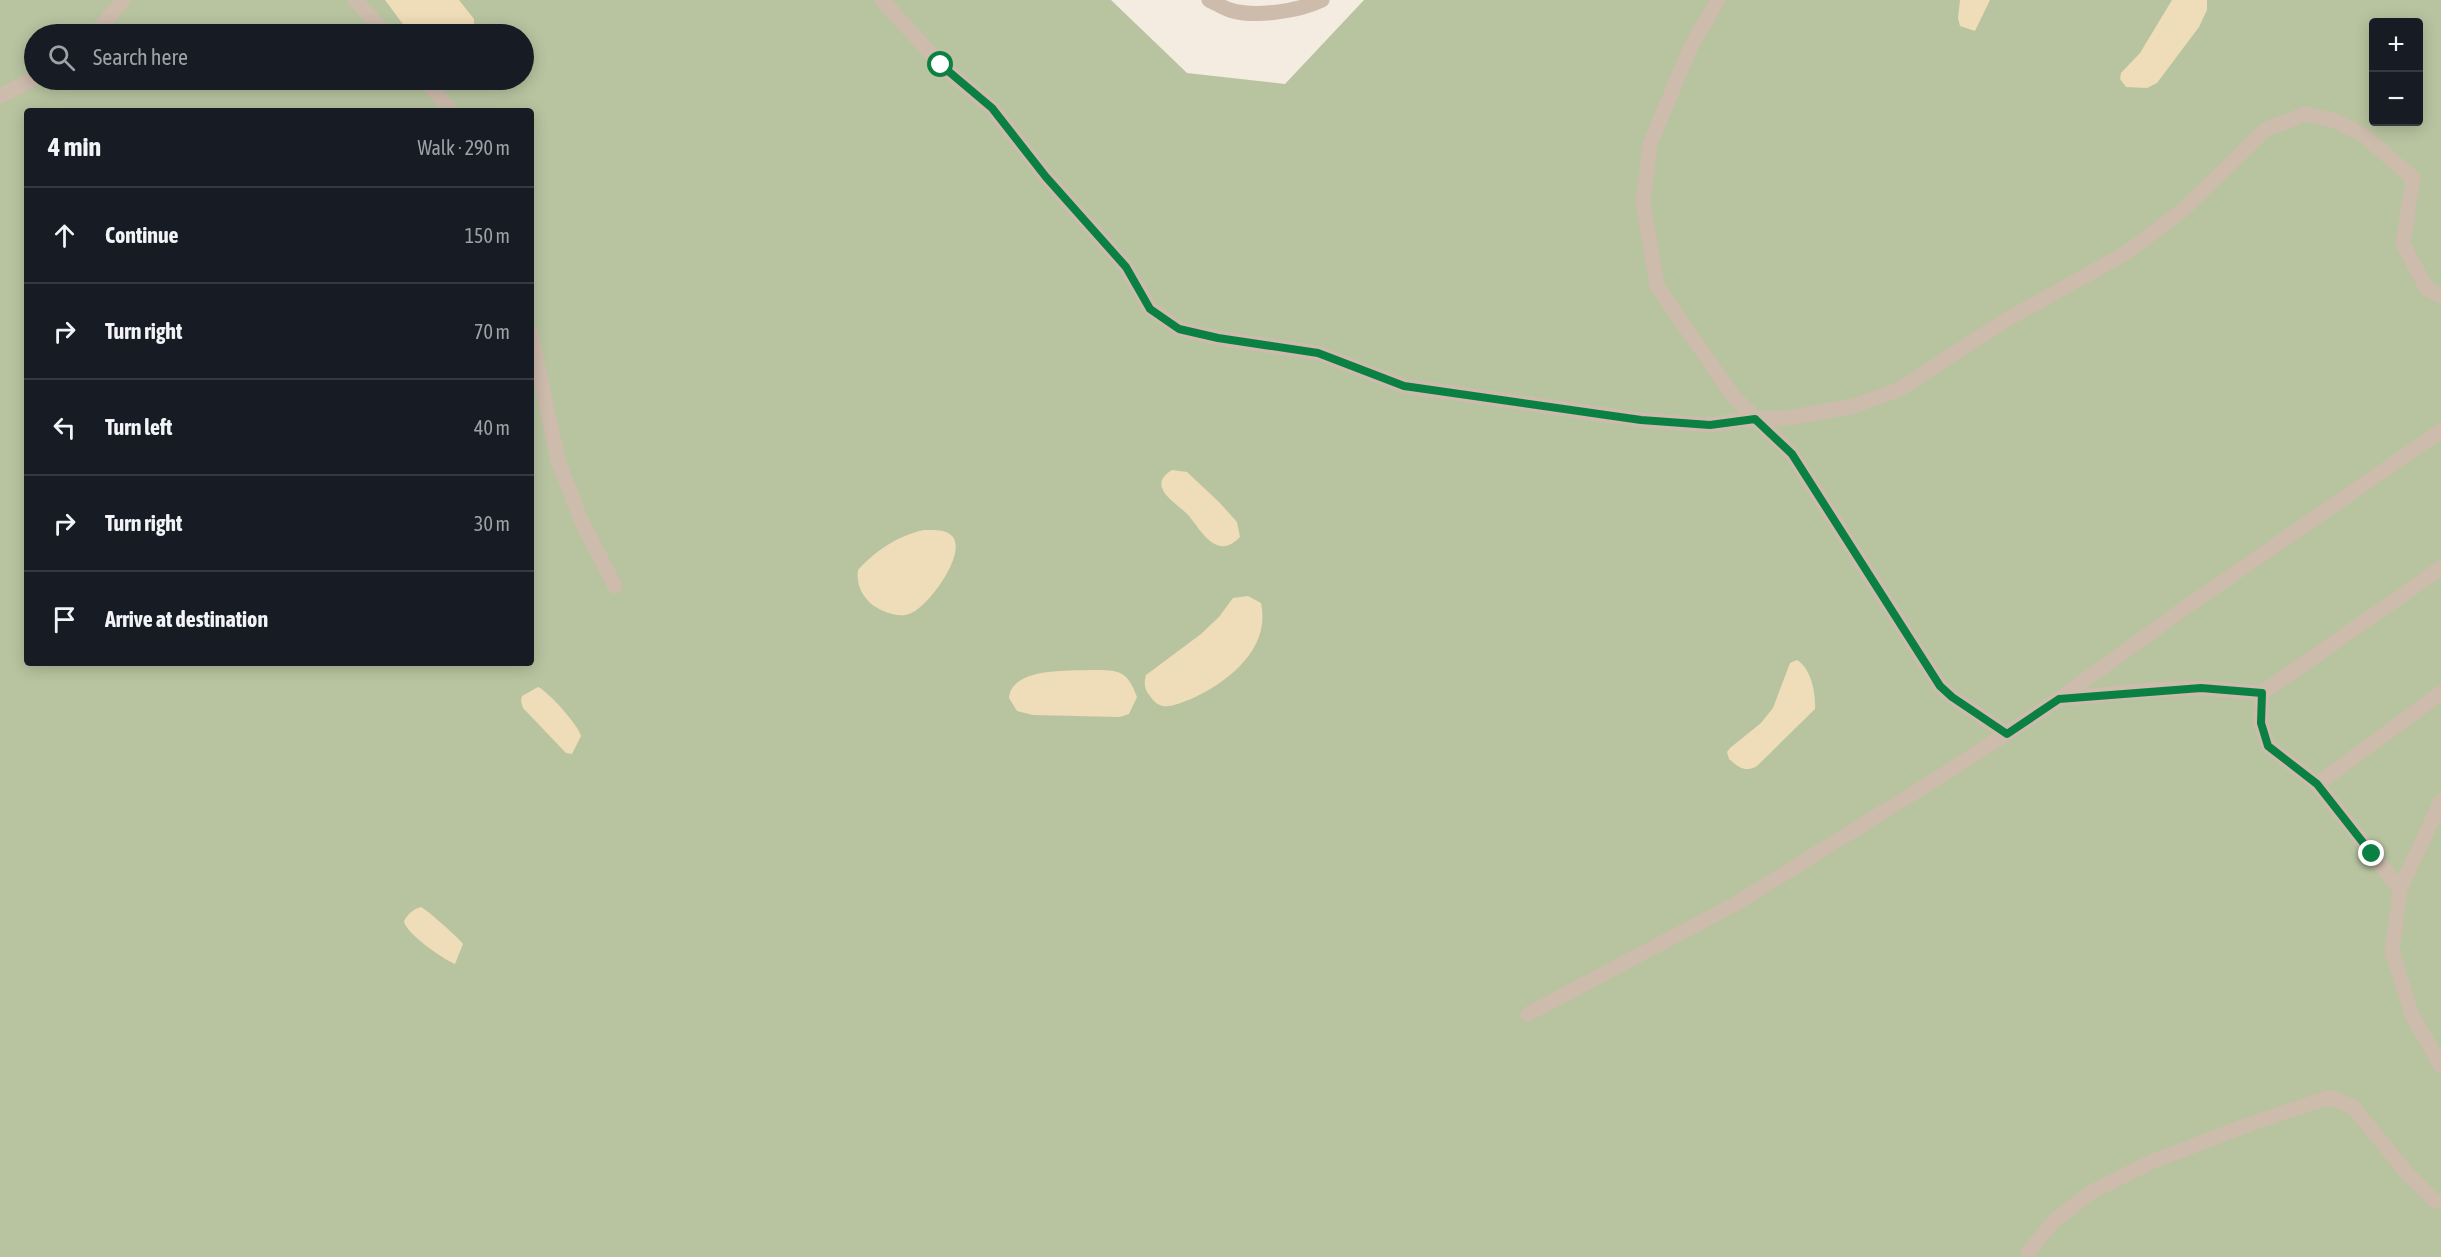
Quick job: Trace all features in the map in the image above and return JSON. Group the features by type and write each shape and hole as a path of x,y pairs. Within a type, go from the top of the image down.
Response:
{"lane":[{"path":"103,24 123,0"},
{"path":"355,0 377,24"},
{"path":"882,0 941,65 992,108 1046,177 1126,267 1150,309 1179,329 1218,338 1318,353 1404,386 1641,420 1710,425 1794,417 1854,406 1900,389 2006,320 2126,253 2183,210 2265,130 2305,114 2333,120 2362,134 2413,178 2403,243 2427,289 2441,296"},
{"path":"1209,0 1231,11 1262,13 1306,7 1322,0"},
{"path":"1718,0 1690,46 1650,144 1643,202 1657,286 1733,396 1792,454 1940,686 1952,697 2007,734"},
{"path":"0,96 24,84"},
{"path":"434,90 449,108"},
{"path":"534,348 558,460 581,520 615,586"},
{"path":"1528,1014 1737,903 2007,734 2441,431"},
{"path":"2059,699 2201,688 2262,693 2441,568"},
{"path":"2262,693 2261,723 2268,746 2317,784 2400,889"},
{"path":"2317,784 2441,693"},
{"path":"2441,801 2400,889 2392,951 2412,1015 2441,1066"},
{"path":"2028,1252 2054,1221 2090,1193 2149,1163 2247,1125 2330,1097 2353,1107 2406,1172 2434,1200 2441,1202"}],"green space":[{"path":"0,0 1111,0 1187,73 1285,84 1364,0 2441,0 2441,1257 0,1257"}],"sand":[{"path":"385,0 459,0 474,19 474,24 403,24"},
{"path":"1960,0 1990,0 1975,31 1960,26 1958,18"},
{"path":"2172,0 2207,0 2207,10 2199,27 2157,83 2147,88 2126,87 2120,79 2121,73 2140,53"},
{"path":"1172,470 1187,472 1219,502 1237,522 1240,537 1232,544 1224,546 1211,542 1162,489 1161,483 1164,476"},
{"path":"924,530 945,532 951,535 955,543 955,553 944,579 926,602 909,614 896,615 874,606 861,590 858,570 888,545"},
{"path":"1248,596 1261,603 1262,620 1253,649 1244,662 1219,683 1191,699 1176,705 1163,706 1156,703 1146,688 1146,675 1201,634 1219,617 1233,598"},
{"path":"1797,660 1806,669 1812,682 1815,709 1757,766 1749,769 1739,767 1729,759 1727,752 1761,723 1773,708 1790,663"},
{"path":"1057,671 1115,671 1130,681 1137,697 1129,714 1120,717 1033,715 1017,711 1009,698 1012,688 1030,676"},
{"path":"538,687 569,717 579,731 581,736 572,754 566,753 523,708 522,696"},
{"path":"421,907 463,944 455,964 425,945 406,926 404,921 407,916 413,910"}],"route":[{"path":"941,65 992,108 1046,177 1126,267 1150,309 1179,329 1218,338 1318,353 1404,386 1641,420 1710,425 1755,419 1792,454 1940,686 1952,697 2007,734 2059,699 2150,690 2201,688 2262,693 2261,723 2268,746 2317,784 2372,854"}]}
